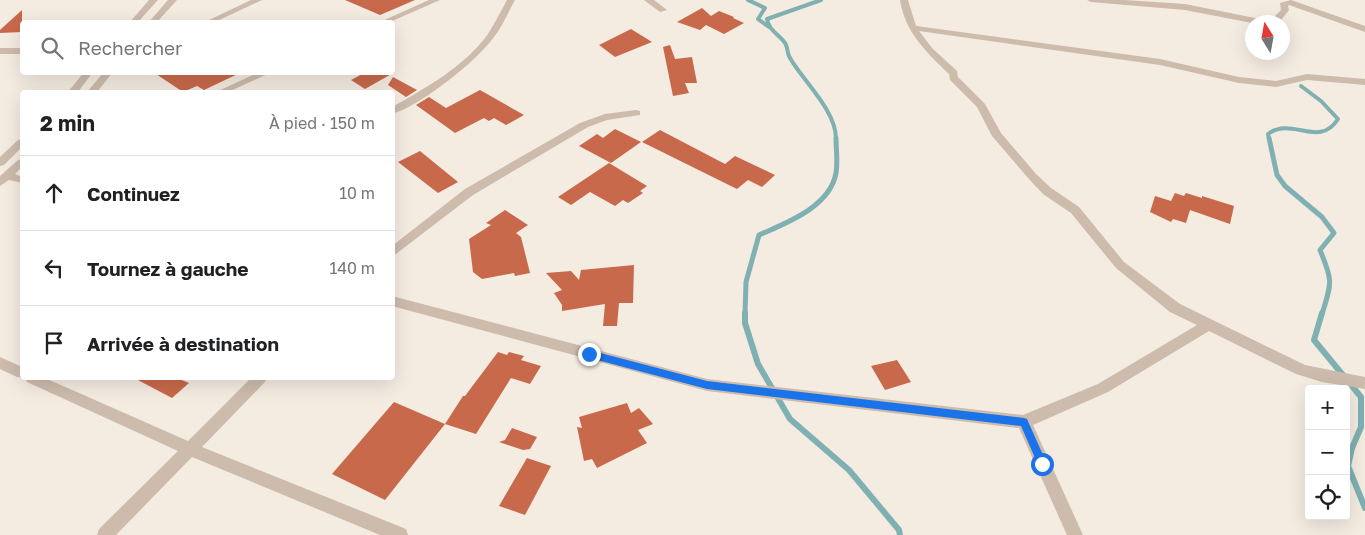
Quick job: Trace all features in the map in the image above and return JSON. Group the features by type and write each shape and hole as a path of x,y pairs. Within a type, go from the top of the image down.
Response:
{"street":[{"path":"136,20 154,0"},
{"path":"155,20 173,0"},
{"path":"213,20 258,0"},
{"path":"389,20 436,0"},
{"path":"395,109 421,95 466,62 491,35 511,0"},
{"path":"648,0 663,10"},
{"path":"904,0 906,14 914,28 932,54 954,73 953,78 981,106 996,134 1042,186 1075,210 1120,265 1175,308 1207,325 1301,370 1322,376 1365,383"},
{"path":"1091,0 1185,7 1255,21 1278,18 1285,10 1283,5 1289,2 1365,29"},
{"path":"914,28 1160,62 1239,80 1276,84 1307,77 1365,82"},
{"path":"0,51 20,51"},
{"path":"75,90 87,75"},
{"path":"94,90 106,75"},
{"path":"226,90 261,75"},
{"path":"395,251 469,192 584,125 605,117 636,113"},
{"path":"0,163 20,144"},
{"path":"4,179 20,164"},
{"path":"4,179 20,180"},
{"path":"395,302 707,385 1024,422 1103,388 1207,325"},
{"path":"0,363 20,372"},
{"path":"36,380 189,448 400,535"},
{"path":"105,535 258,380"},
{"path":"1024,422 1075,535"}],"building":[{"path":"345,0 415,0 380,15"},
{"path":"702,8 711,16 719,11 744,23 724,34 706,25 700,30 677,22"},
{"path":"22,10 20,32 0,33 0,30"},
{"path":"631,29 652,42 615,57 599,45"},
{"path":"670,45 675,59 692,57 697,83 685,83 689,93 673,96 663,47"},
{"path":"158,75 236,75 204,90 197,86 188,90 180,90"},
{"path":"360,75 390,75 365,89 351,80"},
{"path":"393,77 417,90 406,97 388,85"},
{"path":"480,90 524,115 506,125 494,118 489,121 484,118 455,133 416,105 429,97 446,108"},
{"path":"615,129 641,142 611,163 579,146 597,134 603,138"},
{"path":"660,130 725,164 735,156 775,175 762,187 748,180 737,189 642,142"},
{"path":"420,151 458,182 438,193 398,162"},
{"path":"609,163 647,186 640,191 643,193 628,203 623,200 615,206 590,192 571,205 558,197"},
{"path":"1175,193 1184,196 1186,193 1202,198 1202,196 1234,206 1230,224 1190,210 1186,223 1173,219 1171,222 1150,212 1155,196 1171,201"},
{"path":"505,210 528,225 516,233 521,237 530,273 515,276 514,273 482,279 473,272 469,239 491,225 486,223"},
{"path":"634,265 633,303 619,303 617,326 603,326 605,304 562,311 562,305 554,293 562,290 546,273 571,271 579,280 581,270"},
{"path":"498,352 507,355 509,352 524,356 521,360 541,366 530,384 511,378 476,434 445,424 463,396 465,396"},
{"path":"897,360 911,382 885,390 871,366"},
{"path":"138,380 182,380 189,383 172,398"},
{"path":"394,402 445,424 385,500 332,474"},
{"path":"627,403 631,413 639,408 653,424 638,430 647,443 597,468 592,459 584,461 577,427 582,428 579,417"},
{"path":"512,428 537,437 530,449 523,450 499,442 505,440"},
{"path":"527,458 551,466 525,515 499,506"}],"waterway":[{"path":"748,0 765,8 758,19 769,27"},
{"path":"821,0 767,19 772,29 787,46 789,56 831,117 836,139"},
{"path":"1269,139 1268,134 1277,129 1322,131 1331,128 1338,119 1321,101 1301,86"},
{"path":"745,314 746,282 759,235 794,219 816,204 825,195 832,185 836,173 836,138"},
{"path":"1269,138 1277,175 1285,186 1322,217 1334,233 1320,250 1330,282 1322,314"},
{"path":"1322,313 1314,340 1361,397 1361,427 1352,448 1348,466 1365,508"},
{"path":"745,314 745,323 758,364 790,419 849,470 899,530 900,535"}],"route":[{"path":"589,354 707,385 1024,422 1042,464"}]}
